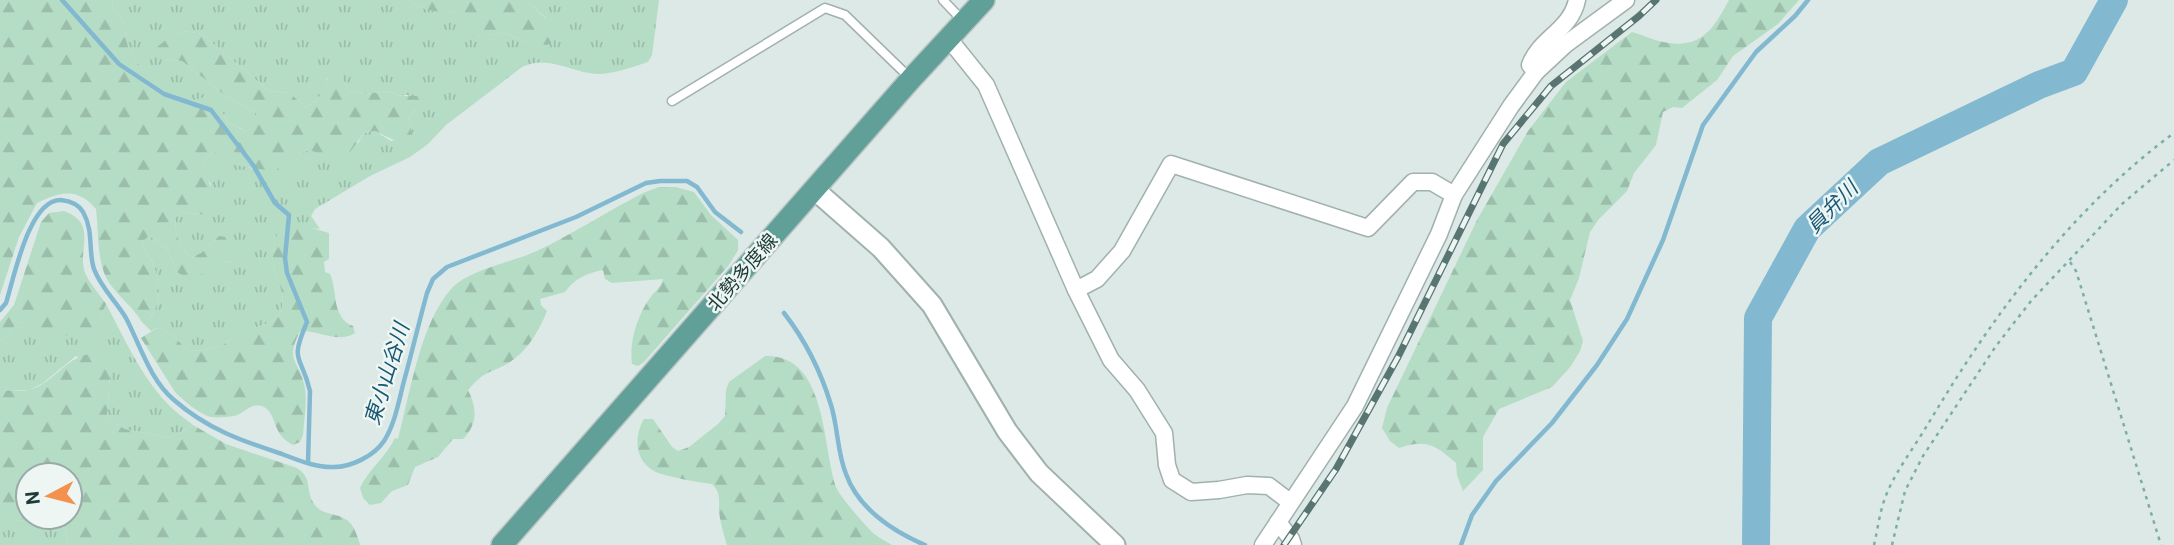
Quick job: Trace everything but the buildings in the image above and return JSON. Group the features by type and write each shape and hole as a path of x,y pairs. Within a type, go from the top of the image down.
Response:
{"main road":[{"name":"北勢多度線","path":"502,545 911,79 984,0"}],"street":[{"path":"1536,72 1530,65 1534,55 1574,15 1577,0"},
{"path":"1263,545 1354,406 1439,234 1454,195 1511,106 1536,72 1566,44 1626,0"},
{"path":"949,39 986,85 1076,290 1111,360 1137,390 1164,433 1167,464 1172,480 1191,492 1247,485 1269,486 1290,502"},
{"path":"1076,290 1097,279 1122,251 1171,164 1368,228 1412,182 1432,182 1454,195"},
{"path":"815,190 881,248 932,304 1007,431 1039,473 1115,545"},
{"path":"1278,522 1293,545"}],"lane":[{"path":"943,0 964,22"},
{"path":"672,101 825,8 845,15 911,79"}],"path":[{"path":"1874,545 1887,492 2010,298 2074,224 2145,155 2174,133"},
{"path":"1892,545 1905,491 1923,456 1996,346 2031,301 2122,204 2174,160"},
{"path":"2070,262 2076,271 2161,545"}],"green space":[{"path":"0,0 112,0 113,9 125,24 129,49 144,70 144,84 163,96 187,103 205,97 210,99 218,106 228,123 246,131 256,126 256,113 227,97 182,61 163,59 157,47 171,36 186,31 202,34 269,91 290,93 305,107 321,95 326,81 334,71 341,75 349,91 363,94 390,91 397,96 420,96 421,103 408,118 413,136 404,145 375,131 364,133 350,152 323,158 313,151 301,152 290,171 282,171 273,166 265,170 228,164 214,151 203,162 212,194 209,215 182,212 175,218 176,230 180,244 191,257 201,253 219,236 227,237 234,252 233,261 216,263 203,274 185,277 177,272 167,249 149,236 142,246 153,264 159,293 153,313 147,322 142,322 110,284 100,258 96,209 82,197 75,195 61,194 37,203 19,237 0,295"},
{"path":"112,0 409,0 431,10 455,12 479,37 504,33 531,43 546,18 526,0 659,0 652,55 648,62 617,72 598,74 541,62 522,67 446,125 428,144 410,157 370,176 315,209 311,216 320,229 280,230 273,258 283,299 279,313 270,322 237,334 222,345 189,351 171,334 157,328 151,331 142,322 147,322 153,313 159,293 153,264 142,246 149,236 167,249 177,272 207,268 216,262 233,261 219,236 201,253 191,257 178,239 175,218 182,212 199,214 211,184 203,162 214,151 252,169 273,166 290,170 301,152 318,152 358,143 364,133 375,131 391,141 413,136 408,118 416,109 408,95 397,96 390,91 363,94 349,91 341,75 327,78 320,96 305,107 290,93 269,91 202,34 185,31 171,37 163,59 182,61 227,97 256,113 256,126 247,131 228,123 222,112 205,97 187,103 163,96 144,84 144,70 129,49 125,24 113,9"},
{"path":"409,0 526,0 556,28 554,41 547,45 531,43 504,33 480,37 461,28 455,12 431,10"},
{"path":"1729,0 1799,0 1778,24 1733,56 1717,80 1682,108 1673,107 1663,112 1656,145 1634,173 1627,191 1590,232 1579,278 1570,300 1583,341 1580,351 1571,366 1552,387 1499,409 1483,437 1483,470 1463,491 1456,463 1449,457 1430,445 1417,444 1399,448 1390,441 1382,428 1387,408 1477,220 1528,131 1566,82 1632,32 1673,43 1694,41 1710,30"},
{"path":"659,187 676,187 694,192 711,215 738,240 738,250 729,265 644,362 638,366 632,364 633,338 641,313 663,279 612,283 605,279 603,270 581,277 565,292 540,299 541,305 547,311 536,334 525,348 513,360 481,377 468,390 475,416 463,439 453,439 438,457 415,467 408,485 392,491 381,503 370,505 363,498 360,488 395,438 398,439 424,339 441,303 452,288 481,271 539,250 643,193"},
{"path":"64,211 81,223 84,231 83,266 106,304 96,330 79,336 69,336 18,322 0,341 0,322 14,305 41,222 49,213"},
{"path":"298,224 329,233 329,259 324,262 325,272 330,274 341,317 353,326 355,333 335,337 300,331 293,355 306,396 303,435 300,442 293,445 281,436 268,410 260,405 237,415 222,417 211,417 196,410 175,392 141,338 157,328 171,334 189,351 208,349 228,342 236,334 270,322 279,313 283,299 273,262 275,242 279,230"},
{"path":"106,304 133,355 157,392 193,425 170,438 125,429 107,419 110,374 76,356 43,383 29,390 0,391 0,341 18,322 57,334 87,333 96,330"},
{"path":"80,356 99,356 110,374 107,419 125,429 170,438 193,425 226,444 297,468 307,480 316,506 324,512 347,520 354,528 360,545 71,545 67,542 66,531 84,531 84,461 14,461 14,518 5,511 0,514 0,391 25,391 37,387"},
{"path":"765,356 785,359 800,370 811,385 824,427 838,492 873,533 892,545 727,545 720,520 718,494 712,484 658,473 643,461 637,440 644,419 653,419 672,447 678,451 689,447 725,416 729,382"},
{"path":"5,510 14,518 14,531 66,531 67,542 71,545 0,545 0,514"}],"waterway":[{"path":"62,0 119,64 164,94 211,110 253,165 275,203 289,215 285,258 287,273 307,322 299,345 298,358 310,391 308,463"},
{"path":"1461,545 1472,515 1496,481 1552,423 1597,365 1627,319 1663,240 1703,125 1756,52 1795,16 1808,0"},
{"name":"員弁川","path":"1756,545 1758,318 1807,229 1879,162 2039,85 2074,72 2114,0"},
{"name":"東小山谷川","path":"0,310 6,303 24,242 40,212 50,203 68,201 81,210 86,219 92,262 97,276 126,318 158,383 174,400 199,419 239,439 307,463 327,467 341,466 368,456 380,446 388,434 427,293 433,279 447,267 576,217 646,183 660,181 687,181 697,187 715,212 741,232"},
{"name":"東小山谷川","path":"784,313 812,357 822,380 833,413 843,466 851,486 878,517 900,533 925,545"}],"railway":[{"path":"1284,545 1336,469 1398,357 1503,144 1551,86 1656,0"}]}
